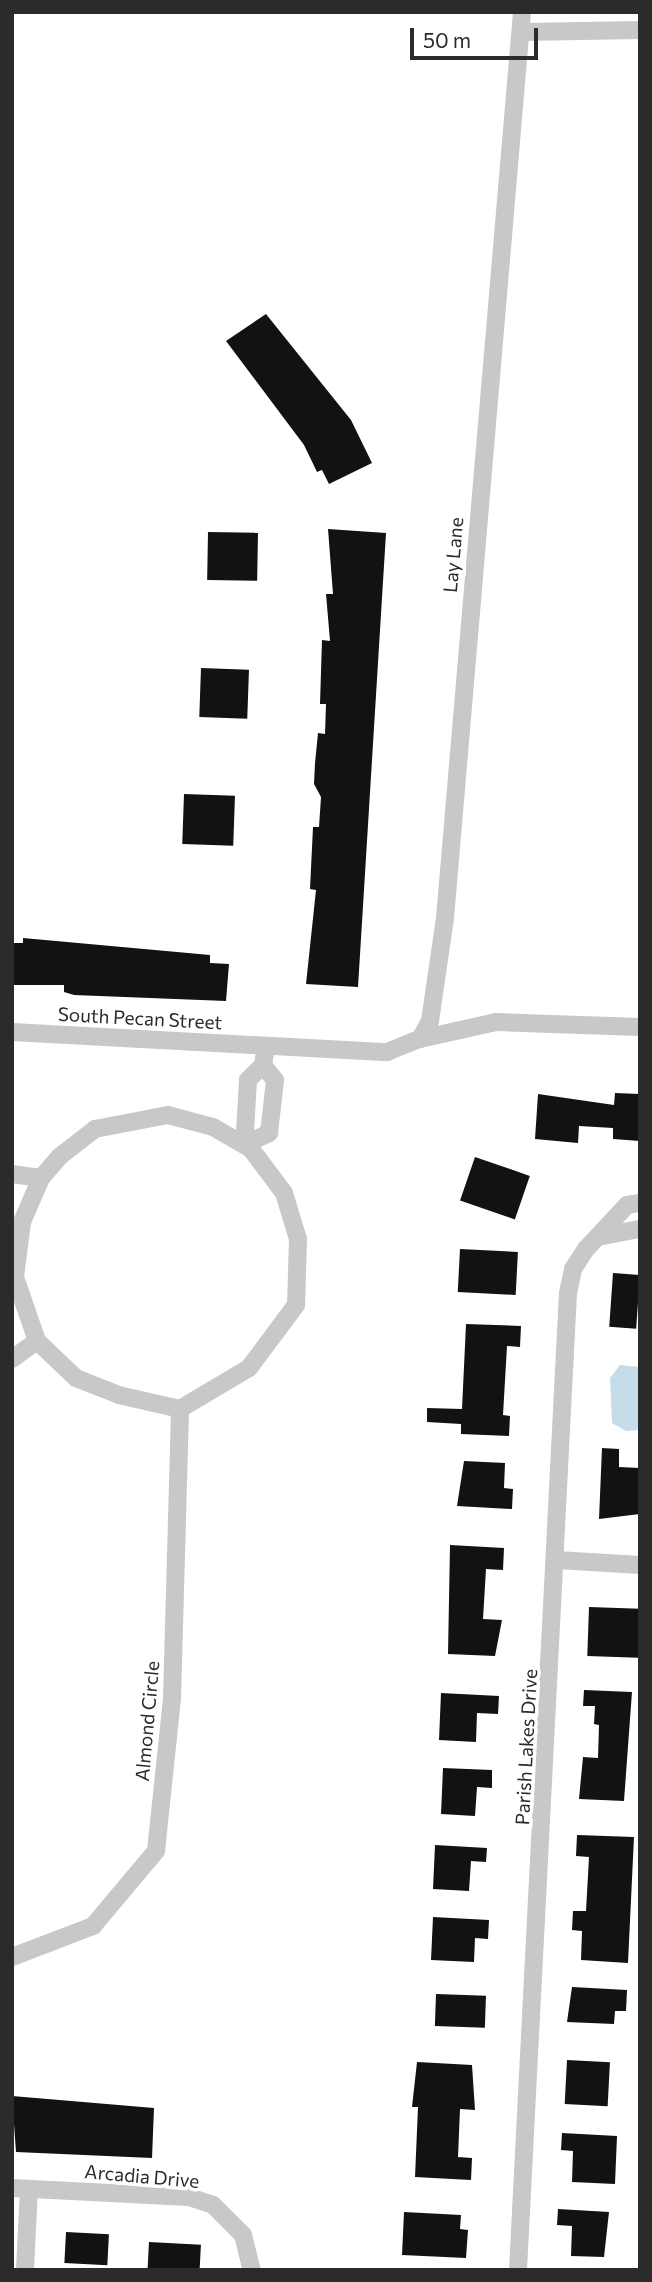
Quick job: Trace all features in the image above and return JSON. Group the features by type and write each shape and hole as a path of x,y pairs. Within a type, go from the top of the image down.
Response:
{"street":[{"name":"Lay Lane","path":"420,1039 436,1005 444,931 522,12"},
{"path":"522,32 640,30"},
{"path":"252,1145 213,1127 169,1115 95,1129 41,1178 22,1222 15,1277 37,1340 76,1378 119,1395 180,1409 249,1368 296,1305 298,1239 284,1193 245,1133 248,1080 263,1065 266,1046 387,1052 420,1039 496,1022 640,1027"},
{"name":"South Pecan Street","path":"12,1032 266,1046"},
{"path":"252,1145 269,1133 275,1080 263,1065"},
{"path":"12,1174 41,1178"},
{"name":"Parish Lakes Drive","path":"518,2270 557,1560 568,1293 573,1269 627,1205 640,1203"},
{"path":"600,1238 640,1229"},
{"path":"12,1359 37,1340"},
{"name":"Almond Circle","path":"12,1957 93,1926 156,1851 172,1698 180,1409"},
{"path":"557,1560 640,1565"},
{"name":"Arcadia Drive","path":"25,2270 21,2188 189,2197 213,2205 243,2235 252,2270"}],"water":[{"path":"620,1365 640,1367 640,1430 626,1431 612,1423 610,1378"}],"building":[{"path":"266,314 351,420 372,463 329,484 322,470 317,472 304,445 226,341"},
{"path":"328,529 386,533 358,987 306,984 316,890 310,889 313,827 319,827 321,797 314,784 315,763 318,733 325,734 326,704 320,704 322,640 330,641 326,594 333,594"},
{"path":"208,532 258,533 257,581 207,580"},
{"path":"201,668 249,670 247,719 199,717"},
{"path":"184,794 235,796 233,846 182,844"},
{"path":"23,938 210,955 210,963 229,964 226,1001 74,995 64,992 64,985 12,985 12,943 23,943"},
{"path":"615,1093 640,1094 640,1141 613,1139 613,1128 579,1126 578,1143 535,1139 538,1094 614,1105"},
{"path":"475,1157 530,1176 515,1219 460,1200"},
{"path":"460,1249 518,1252 516,1295 458,1292"},
{"path":"613,1273 640,1275 636,1329 609,1327"},
{"path":"466,1324 521,1326 520,1347 507,1346 503,1415 510,1416 509,1436 461,1434 461,1424 427,1422 427,1408 462,1409"},
{"path":"602,1448 619,1449 619,1467 640,1468 640,1514 599,1519"},
{"path":"464,1461 505,1463 504,1488 513,1489 512,1509 457,1506"},
{"path":"450,1545 504,1548 503,1570 486,1569 483,1619 502,1620 495,1656 448,1654"},
{"path":"589,1607 640,1609 638,1658 587,1656"},
{"path":"584,1690 632,1692 624,1801 579,1799 583,1757 598,1758 599,1725 594,1724 595,1706 583,1706"},
{"path":"441,1693 499,1696 498,1714 477,1713 476,1742 439,1740"},
{"path":"443,1768 492,1770 492,1788 477,1787 475,1816 441,1814"},
{"path":"577,1835 634,1837 628,1963 581,1960 582,1931 572,1930 573,1911 586,1911 589,1857 576,1856"},
{"path":"435,1845 487,1848 486,1862 471,1861 469,1891 433,1889"},
{"path":"433,1917 489,1920 488,1939 475,1938 474,1962 431,1960"},
{"path":"572,1987 627,1990 626,2011 615,2011 614,2024 567,2022"},
{"path":"436,1994 486,1996 485,2028 435,2026"},
{"path":"567,2060 610,2062 608,2106 565,2104"},
{"path":"417,2062 472,2065 475,2110 460,2109 458,2157 472,2158 471,2180 415,2177 418,2107 412,2107"},
{"path":"12,2096 154,2108 152,2158 16,2152"},
{"path":"562,2133 617,2136 615,2184 572,2182 573,2151 561,2150"},
{"path":"558,2209 609,2212 604,2257 571,2256 572,2226 557,2225"},
{"path":"404,2212 461,2215 460,2229 468,2230 466,2258 402,2255"},
{"path":"66,2232 109,2234 107,2265 64,2263"},
{"path":"149,2242 201,2245 200,2270 148,2270"}]}
